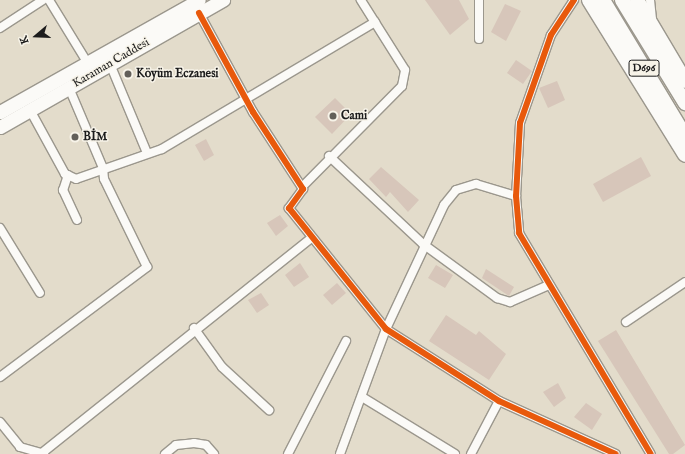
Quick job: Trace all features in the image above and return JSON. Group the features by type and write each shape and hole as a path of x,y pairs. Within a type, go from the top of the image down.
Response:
{"highway":[{"path":"590,0 685,155"},
{"name":"D696","path":"603,0 685,136"},
{"name":"D696","path":"622,0 685,103"},
{"path":"637,0 685,81"}],"main road":[{"name":"Karaman Caddesi","path":"0,112 87,62 199,6 223,0"},
{"name":"Karaman Caddesi","path":"0,127 110,64 199,6"}],"street":[{"path":"0,28 43,0"},
{"path":"49,0 87,62"},
{"path":"361,0 405,70 402,86 329,156 302,187 289,208 311,238 386,329 499,401 616,454"},
{"path":"479,0 480,39"},
{"path":"574,0 551,35 520,123 516,196 520,233 549,285 651,454"},
{"path":"650,0 653,27"},
{"path":"199,6 246,97 302,187"},
{"path":"30,110 68,176 76,179 103,168 162,149 246,97 375,22"},
{"path":"110,64 147,154"},
{"path":"0,377 147,267 104,179 103,168 69,88"},
{"path":"329,156 423,244 496,298 510,302 549,285"},
{"path":"68,176 63,190 77,220"},
{"path":"340,454 386,329 423,244 456,190 476,184 516,196"},
{"path":"0,228 40,293"},
{"path":"0,422 20,447 26,452 43,454 194,328 311,238"},
{"path":"626,322 685,282"},
{"path":"194,328 222,367 269,410"},
{"path":"288,454 346,341"},
{"path":"362,397 455,454"},
{"path":"471,454 499,401"},
{"path":"165,454 176,445 194,443 206,445 214,454"}],"building":[{"path":"425,0 459,0 469,19 450,35"},
{"path":"505,4 521,11 506,41 491,32"},
{"path":"516,60 532,71 523,84 507,73"},
{"path":"557,81 565,100 548,108 539,88"},
{"name":"Cami","path":"335,98 351,114 332,134 315,117"},
{"path":"206,139 214,155 204,161 195,145"},
{"path":"641,157 651,176 603,202 593,184"},
{"path":"381,167 419,200 408,212 390,192 386,197 369,179"},
{"path":"280,215 288,226 276,236 267,223"},
{"path":"300,263 309,277 294,287 285,275"},
{"path":"436,265 453,275 445,288 428,278"},
{"path":"486,269 514,287 509,296 482,278"},
{"path":"337,283 346,293 332,305 323,295"},
{"path":"261,293 269,305 257,313 248,300"},
{"path":"446,315 476,335 479,331 506,354 489,380 429,341"},
{"path":"616,330 685,445 673,454 669,454 598,341"},
{"path":"558,383 566,398 554,407 543,392"},
{"path":"586,403 602,414 592,430 574,417"}],"cycle path":[{"path":"574,0 551,35 520,123 516,196 519,233 651,454"},
{"path":"199,13 253,112 303,189 289,208 386,329 499,401 616,454"}],"place":[{"name":"Köyüm Eczanesi","path":"128,74"},
{"name":"Cami","path":"333,116"},
{"name":"BİM","path":"75,137"}]}
